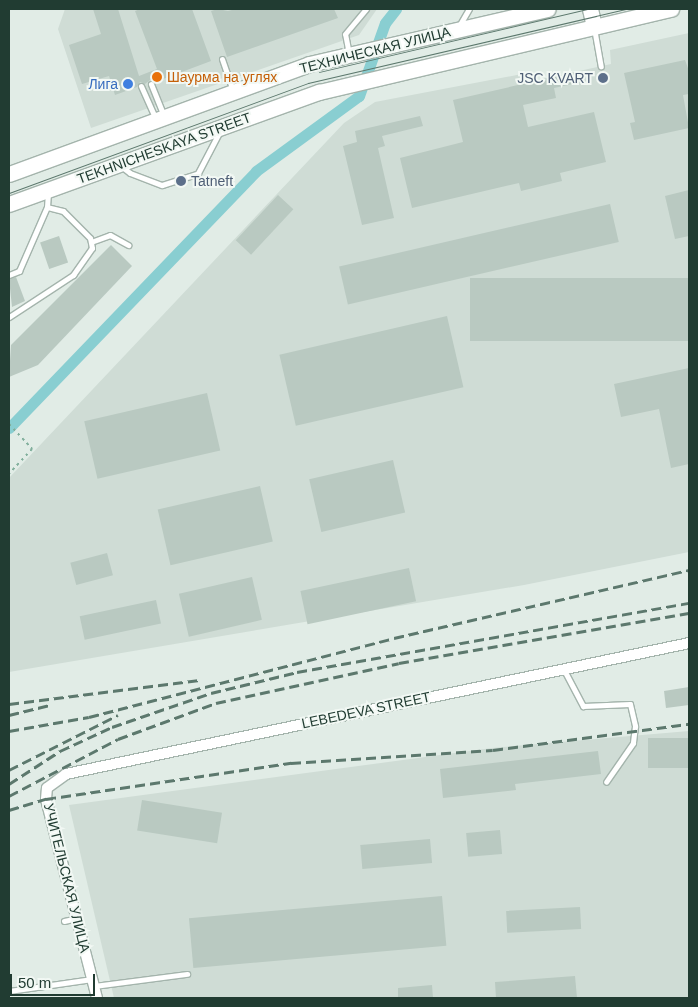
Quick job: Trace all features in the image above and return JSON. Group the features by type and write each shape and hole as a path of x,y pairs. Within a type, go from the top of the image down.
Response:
{"main road":[{"name":"ТЕХНИЧЕСКАЯ УЛИЦА","path":"9,174 309,64 548,9"},
{"path":"590,9 594,27"},
{"name":"ТЕХНИЧЕСКАЯ УЛИЦА","path":"319,92 671,9"},
{"name":"TEKHNICHESKAYA STREET","path":"9,204 319,92"}],"street":[{"name":"LEBEDEVA STREET","path":"48,788 66,774 689,643"},
{"name":"УЧИТЕЛЬСКАЯ УЛИЦА","path":"48,788 46,799 97,998"}],"lane":[{"path":"353,54 345,34 366,9"},
{"path":"457,30 469,9"},
{"path":"356,10 358,18"},
{"path":"594,27 601,66"},
{"path":"222,59 233,92"},
{"path":"151,84 160,119"},
{"path":"141,86 160,119"},
{"path":"119,164 130,174 162,185 198,173 221,127"},
{"path":"9,275 19,272 47,207 48,190"},
{"path":"9,317 73,275 92,248 91,242 63,211 47,207"},
{"path":"91,242 110,235 128,245"},
{"path":"563,669 583,706 630,704 635,726 633,743 606,782"},
{"path":"64,921 77,918"},
{"path":"9,991 187,974"}],"path":[{"path":"9,424 32,449 9,474"}],"shaded area":[{"path":"65,9 377,9 359,35 91,128 58,29"},
{"path":"689,33 689,552 524,585 9,672 9,478 344,123 375,102 522,74 529,82 611,64 610,50"},
{"path":"689,731 689,998 114,998 69,805 492,748"}],"building":[{"path":"93,9 118,9 139,76 157,69 135,11 140,9 192,9 211,61 155,82 150,80 145,84 140,82 137,87 115,95 109,76 82,84 69,45 101,34"},
{"path":"218,9 228,11 236,9 334,9 338,18 227,57 211,11"},
{"path":"685,60 689,71 689,94 683,95 689,128 634,140 630,123 635,122 624,73"},
{"path":"579,71 582,82 554,88 556,98 523,105 528,127 594,112 606,162 560,173 562,181 521,191 519,183 412,208 400,158 463,142 453,100"},
{"path":"420,116 423,126 382,136 385,146 378,148 394,218 362,225 343,146 357,142 355,131"},
{"path":"689,190 689,236 675,239 665,196"},
{"path":"278,195 293,209 251,255 236,240"},
{"path":"610,204 619,242 348,305 339,267"},
{"path":"59,236 68,262 49,269 40,243"},
{"path":"111,245 132,266 38,365 9,377 11,345"},
{"path":"16,277 25,301 12,307 9,279"},
{"path":"470,278 689,278 689,341 470,341"},
{"path":"447,316 463,387 296,426 279,355"},
{"path":"689,368 689,464 671,468 659,409 621,417 614,384"},
{"path":"207,393 220,450 98,479 84,421"},
{"path":"393,460 405,513 321,532 309,479"},
{"path":"260,486 273,542 171,565 158,510"},
{"path":"107,553 113,575 76,585 70,563"},
{"path":"409,568 416,601 307,624 300,591"},
{"path":"252,577 262,620 189,637 179,594"},
{"path":"156,600 161,623 85,640 80,616"},
{"path":"689,687 689,705 666,708 664,691"},
{"path":"648,738 689,738 689,768 648,768"},
{"path":"598,751 601,774 515,784 516,790 443,798 440,769"},
{"path":"142,800 222,813 217,843 137,831"},
{"path":"500,830 502,854 468,857 466,833"},
{"path":"430,839 432,863 362,869 360,845"},
{"path":"442,896 446,946 193,968 189,918"},
{"path":"580,907 581,929 507,933 506,911"},
{"path":"575,976 577,998 496,998 495,982"},
{"path":"432,985 433,998 398,998 398,988"}],"waterway":[{"path":"9,428 256,171 359,96 385,23 396,9"}],"tram line":[{"path":"319,72 587,9"},
{"path":"9,193 308,83 626,9"}],"railway":[{"path":"9,731 89,717 394,638 689,570"},
{"path":"9,784 60,751 112,727 211,693 297,672 689,603"},
{"path":"9,796 118,739 216,703 399,663 689,613"},
{"path":"9,704 199,680"},
{"path":"9,715 50,705"},
{"path":"9,770 118,715"},
{"path":"9,810 46,799 291,763 493,750 689,724"}],"place":[{"name":"Шаурма на углях","path":"157,77"},
{"name":"JSC KVART","path":"603,78"},
{"name":"Лига","path":"128,84"},
{"name":"Tatneft","path":"181,181"}]}
